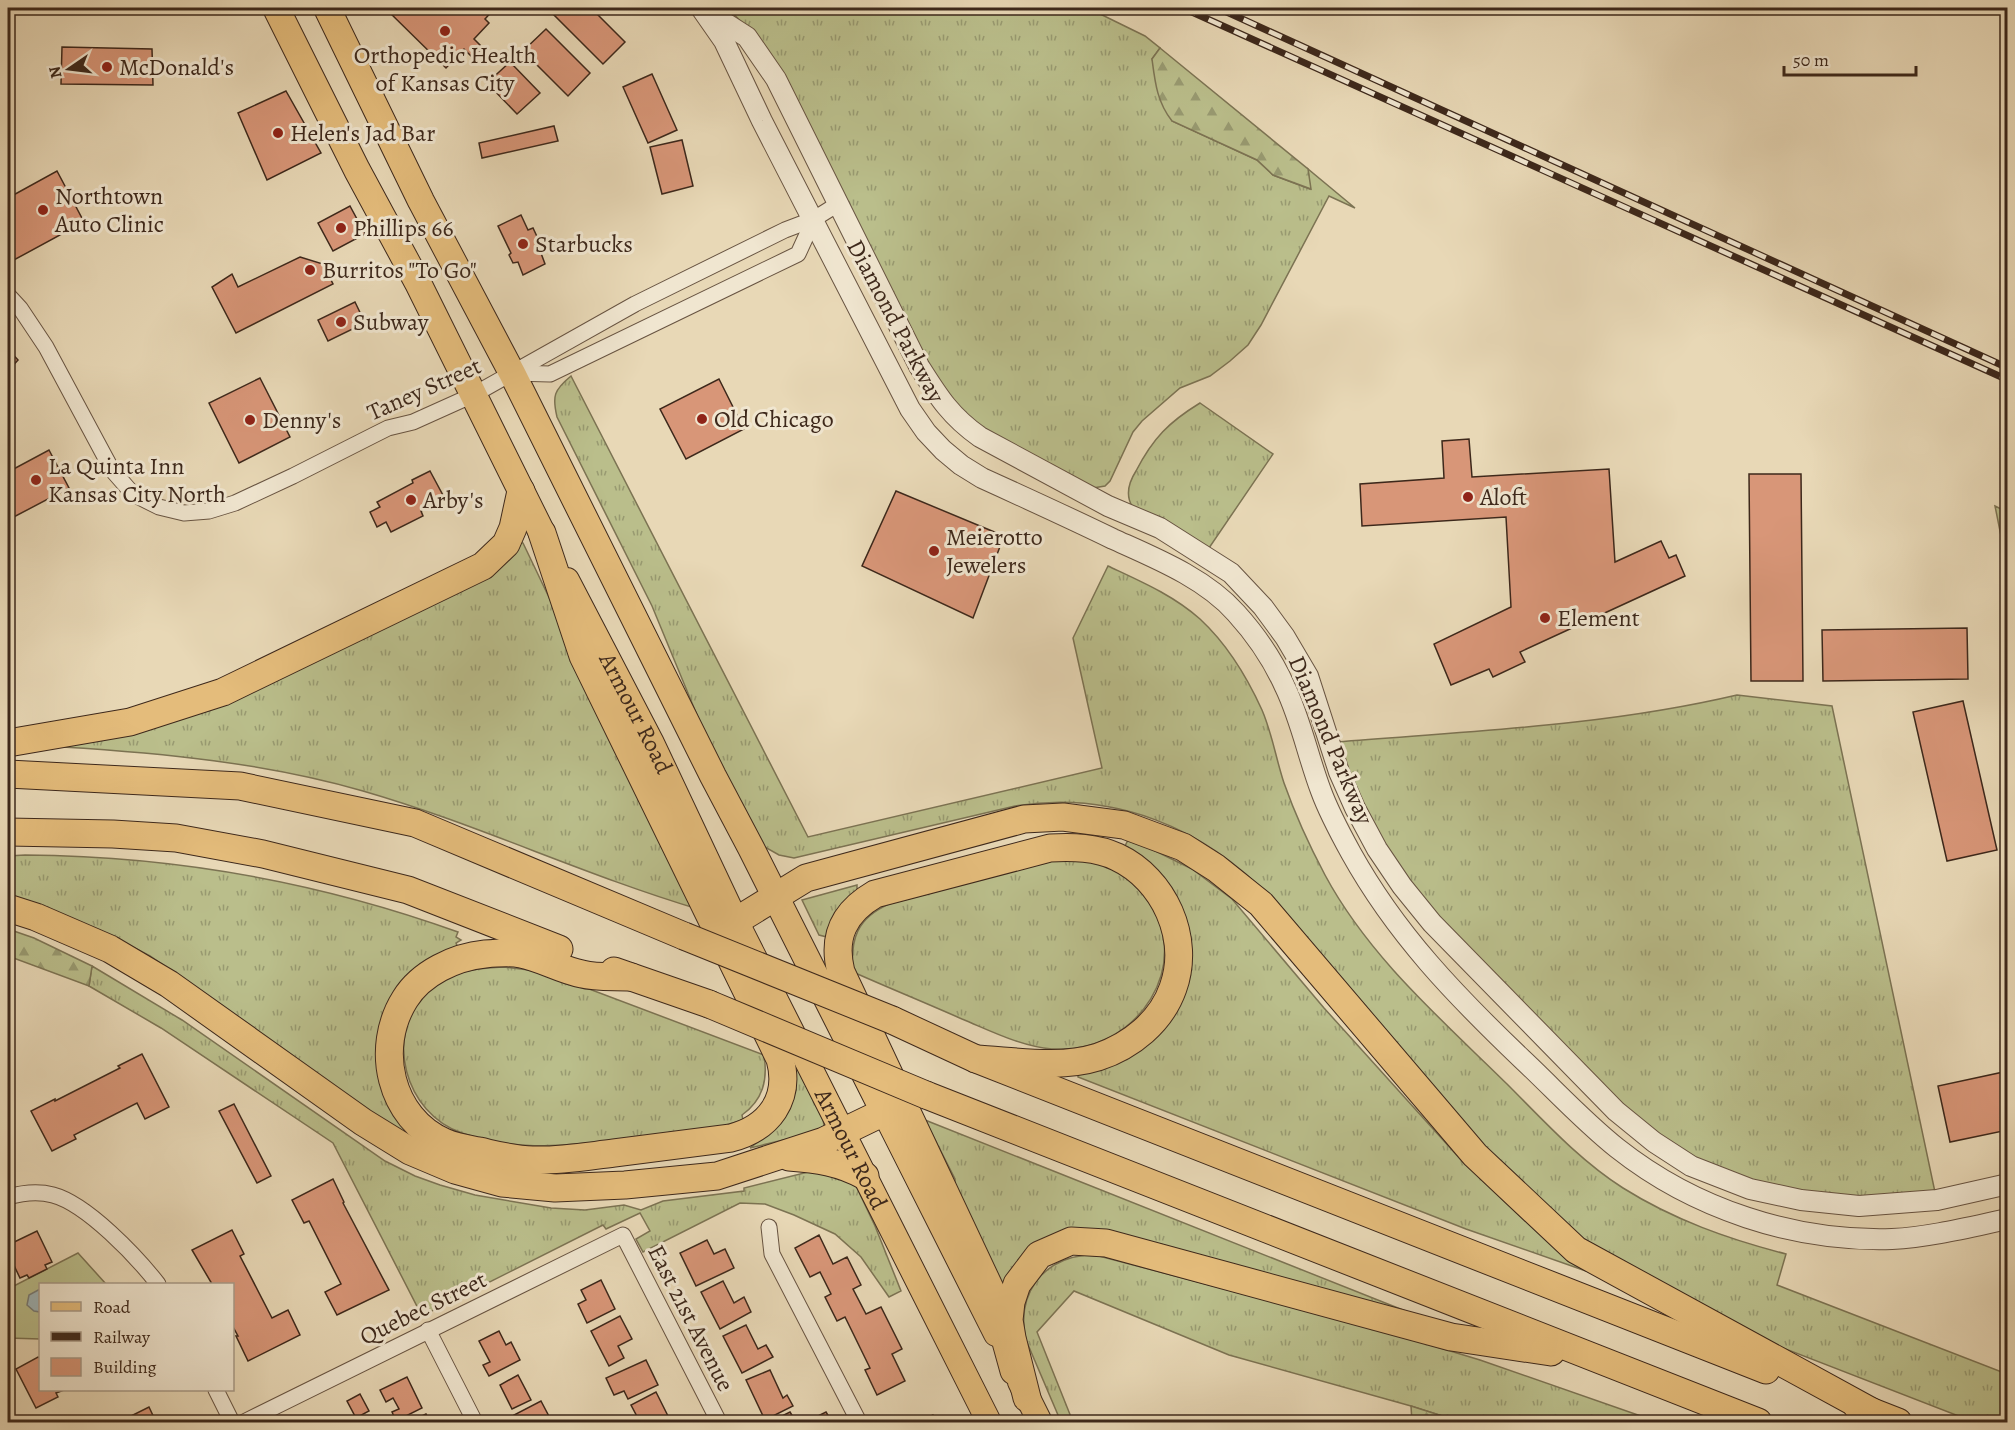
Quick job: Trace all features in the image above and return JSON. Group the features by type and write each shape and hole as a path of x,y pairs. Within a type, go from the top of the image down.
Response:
{"highway":[{"name":"Armour Road","path":"276,8 357,170 418,283 542,533"},
{"name":"Armour Road","path":"327,8 421,201 512,373 884,1112"},
{"path":"8,743 130,722 223,692 473,571 483,566 506,543 513,528 521,491"},
{"path":"542,533 583,656 780,1059 783,1072 780,1096 770,1115 761,1125 753,1131 731,1138 568,1158 532,1160 510,1158 442,1142 420,1126 400,1100 390,1071 390,1040 393,1025 405,999 414,988 428,976 450,963 485,954 521,954 583,974 631,977"},
{"path":"8,774 240,786 415,823 892,1020 976,1059 1886,1418"},
{"path":"736,921 806,878 1024,819 1063,818 1124,825 1183,847 1216,868 1261,904 1475,1155 1576,1250 1886,1418"},
{"path":"8,832 176,838 263,854 408,890 631,977 709,1004 926,1095 1758,1422"},
{"path":"976,1059 1050,1063 1084,1061 1129,1044 1141,1034 1167,1001 1174,987 1178,965 1178,944 1168,907 1149,879 1117,857 1098,850 1072,847 1050,849 875,894 852,910 841,930 838,960 841,972 993,1295 1014,1371"},
{"path":"8,908 36,917 110,949 169,984 363,1122 410,1151 455,1170 502,1184 555,1188 625,1185 717,1176 779,1157 843,1133 884,1112"},
{"path":"779,1157 823,1160 849,1167 865,1176"},
{"path":"1028,1398 1012,1338 1011,1302 1017,1284 1039,1255 1071,1240 1106,1243 1451,1336 1602,1360"}],"main road":[{"name":"Armour Road","path":"542,533 652,743 736,921 989,1422"},
{"name":"Armour Road","path":"884,1112 1040,1422"}],"street":[{"name":"Diamond Parkway","path":"702,8 747,37 766,62 920,366 942,403 964,426 980,436 1108,506 1160,528 1231,573 1263,607 1285,637 1308,676 1339,772 1355,808 1377,849 1402,886 1432,923 1616,1112 1654,1142 1691,1166 1750,1189 1801,1200 1859,1206 1937,1200 2007,1184"},
{"name":"Diamond Parkway","path":"702,8 724,41 762,121 814,219 900,392 926,432 943,450 982,478 1183,573 1209,589 1234,610 1260,642 1277,671 1294,709 1322,792 1338,829 1372,889 1395,922 1437,974 1468,1007 1617,1148 1670,1183 1703,1201 1770,1224 1815,1234 1860,1238 1902,1238 1946,1232 2007,1219"},
{"name":"Taney Street","path":"8,295 20,308 46,346 112,470 133,494 159,507 184,513 209,511 235,503 374,435 413,422 473,395 635,304 785,230 814,219 838,204"},
{"path":"512,373 550,374 798,254 814,219"},
{"path":"8,1197 25,1192 53,1195 79,1207 132,1254 157,1283"},
{"path":"769,1227 772,1254 859,1422"},
{"name":"Quebec Street","path":"244,1422 623,1235"},
{"name":"East 21st Avenue","path":"623,1235 719,1422"},
{"path":"428,1330 475,1422"},
{"path":"217,1391 232,1422"}],"green space":[{"path":"728,8 1088,8 1145,36 1160,48 1152,59 1172,121 1257,160 1273,175 1310,189 1308,169 1355,208 1329,196 1261,325 1248,345 1210,376 1180,388 1142,421 1133,432 1110,481 1105,486 1093,488 982,437 947,404 744,25"},
{"path":"1160,48 1308,169 1311,189 1273,175 1257,160 1172,121 1160,99 1154,76 1152,59"},
{"path":"571,376 808,837 1102,768 1073,638 1108,566 1144,583 1190,610 1200,619 1228,650 1243,673 1265,719 1284,783 1308,841 1325,875 1363,933 1432,1011 1548,1125 1607,1177 1662,1210 1743,1242 1786,1254 1777,1285 2007,1374 2007,1422 1974,1422 1773,1344 1598,1250 1495,1163 1272,899 1218,852 1187,834 1156,820 1122,810 1088,804 1052,802 1015,806 794,858 779,855 763,846 704,732 652,606 557,417 556,394 561,385"},
{"path":"1200,403 1273,454 1209,548 1132,506 1128,493 1142,459 1156,440 1179,417"},
{"path":"1995,506 2007,512 2007,566"},
{"path":"520,542 523,543 698,909 614,881 405,804 326,781 214,761 138,752 62,747 118,733"},
{"path":"1737,695 1832,706 1935,1192 1850,1198 1763,1184 1697,1161 1654,1135 1437,925 1378,841 1337,742 1588,721"},
{"path":"1129,838 1192,869 1232,899 1324,1008 1462,1161 1551,1242 1588,1267 1586,1271 1466,1229 1078,1077 1078,1071 1093,1069 1187,968 1124,848"},
{"path":"8,856 136,860 245,875 353,899 458,932 456,937 461,940 456,943 458,948 385,1014 424,1142 400,1132 150,956 125,943 8,896"},
{"path":"1069,859 1103,864 1121,873 1141,892 1158,919 1164,946 1162,973 1151,999 1133,1020 1110,1037 1083,1047 1052,1049 1029,1045 995,1033 853,972 853,949 858,931 869,916 889,904 1052,861"},
{"path":"857,885 857,890 834,915 827,937 819,935 802,900"},
{"path":"8,929 34,938 92,966 89,986 8,956"},
{"path":"92,966 182,1020 385,1161 415,1176 475,1195 551,1208 585,1210 624,1205 641,1210 663,1201 744,1191 744,1188 820,1169 856,1186 901,1291 889,1297 861,1257 835,1234 765,1204 740,1203 643,1252 636,1239 650,1231 640,1213 606,1229 603,1225 422,1316 333,1143 161,1028 89,986"},
{"path":"503,967 529,970 568,981 764,1055 765,1073 759,1096 742,1115 743,1120 719,1127 575,1144 538,1146 501,1143 462,1133 442,1123 426,1109 414,1091 407,1072 404,1050 406,1030 414,1010 435,985 462,972"},
{"path":"789,1065 797,1067 823,1119 824,1126 813,1133 750,1148 773,1130"},
{"path":"925,1120 1408,1312 1103,1232 1002,1291 955,1189 955,1179"},
{"path":"78,1253 105,1283 39,1283 39,1339 8,1338 8,1289"},
{"path":"1086,1255 1099,1256 1381,1330 1480,1360 1658,1422 1461,1422 1229,1355 1074,1291 1037,1332 1073,1422 1061,1422 1026,1340 1025,1308 1035,1283 1045,1272 1070,1258"},
{"path":"1411,1406 1461,1422 1412,1422"}],"water":[{"path":"39,1290 39,1312 27,1305 29,1295"}],"building":[{"name":"Orthopedic Health of Kansas City","path":"385,8 495,8 485,19 489,23 474,39 483,48 473,58 464,49 446,68"},
{"path":"562,8 591,8 625,42 603,64 554,15"},
{"path":"546,29 590,73 568,96 523,51"},
{"name":"McDonald's","path":"62,47 152,49 153,85 61,84"},
{"path":"510,62 540,93 517,114 487,83"},
{"path":"652,74 677,130 648,143 623,87"},
{"name":"Helen's Jad Bar","path":"286,91 321,153 267,180 238,113"},
{"path":"554,126 558,141 482,158 479,143"},
{"path":"682,140 693,186 662,194 650,147"},
{"name":"Northtown Auto Clinic","path":"57,171 84,222 12,261 8,253 8,198"},
{"name":"Phillips 66","path":"350,206 365,234 333,251 318,223"},
{"name":"Starbucks","path":"521,215 528,230 533,228 540,243 538,245 545,264 523,275 518,262 513,263 509,255 511,253 498,226"},
{"path":"300,257 323,264 333,284 236,333 212,287 232,274 238,287"},
{"name":"Subway","path":"355,302 365,323 328,341 318,320"},
{"path":"8,349 18,360 8,371"},
{"name":"Denny's","path":"260,378 290,437 239,463 209,403"},
{"name":"Old Chicago","path":"719,379 744,429 686,459 660,409"},
{"path":"1469,439 1472,477 1609,469 1615,562 1661,541 1669,558 1676,555 1685,576 1520,652 1525,662 1493,677 1489,669 1451,685 1434,644 1511,607 1506,517 1362,526 1360,484 1444,478 1442,441"},
{"name":"La Quinta Inn Kansas City North","path":"49,450 69,488 8,520 8,472"},
{"name":"Arby's","path":"430,471 445,499 421,511 423,516 391,532 386,522 377,527 370,512 380,507 377,502"},
{"path":"1749,474 1801,474 1803,681 1751,681"},
{"name":"Meierotto Jewelers","path":"896,491 1004,536 973,618 862,566"},
{"path":"1967,628 1968,679 1823,681 1822,630"},
{"path":"1963,701 1997,850 1947,861 1913,712"},
{"path":"142,1054 169,1107 145,1119 137,1103 74,1135 76,1139 52,1151 31,1111 120,1068 118,1066"},
{"path":"8,1065 14,1077 8,1080"},
{"path":"2008,1071 2008,1130 1950,1142 1938,1086"},
{"path":"234,1104 271,1176 257,1183 219,1111"},
{"path":"333,1179 343,1203 389,1290 337,1315 325,1292 341,1284 309,1221 304,1223 292,1200"},
{"path":"232,1230 244,1254 240,1256 272,1318 288,1310 300,1335 248,1361 234,1329 234,1283 211,1283 192,1250"},
{"path":"37,1231 52,1262 45,1265 47,1269 29,1278 27,1275 20,1278 8,1253 8,1245"},
{"path":"819,1235 833,1264 847,1257 861,1285 853,1289 866,1314 881,1307 902,1349 892,1354 905,1381 877,1395 865,1370 870,1368 845,1317 837,1321 825,1297 831,1294 820,1272 810,1277 795,1248"},
{"path":"707,1240 714,1254 725,1249 734,1268 696,1286 680,1253"},
{"path":"601,1280 615,1309 587,1323 578,1304 586,1300 581,1290"},
{"path":"723,1281 734,1303 744,1297 751,1312 720,1329 701,1292"},
{"path":"620,1316 632,1339 618,1346 624,1358 609,1366 591,1331"},
{"path":"746,1325 758,1349 766,1345 773,1357 742,1373 723,1336"},
{"path":"499,1331 506,1345 511,1342 520,1360 489,1376 483,1365 490,1362 479,1341"},
{"path":"39,1358 39,1391 61,1391 56,1393 58,1397 36,1408 16,1369"},
{"path":"646,1360 658,1385 628,1399 624,1391 614,1395 606,1378"},
{"path":"770,1370 783,1398 787,1395 793,1406 765,1420 746,1380"},
{"path":"518,1375 531,1400 512,1409 500,1385"},
{"path":"407,1377 422,1408 396,1421 392,1412 399,1409 393,1398 386,1402 380,1390"},
{"path":"656,1392 671,1422 640,1422 631,1405"},
{"path":"360,1394 369,1411 356,1418 347,1401"},
{"path":"541,1401 552,1422 518,1422 514,1415"},
{"path":"149,1407 156,1422 119,1422"},
{"path":"790,1412 796,1422 770,1422"},
{"path":"826,1412 832,1422 806,1422"},
{"path":"426,1414 430,1422 409,1422"},
{"path":"933,1415 937,1422 918,1422"},
{"path":"1262,1417 1264,1422 1251,1422"}],"railway":[{"path":"1183,8 2008,380"},
{"path":"1218,8 2008,368"}],"place":[{"name":"Orthopedic Health of Kansas City","path":"445,31"},
{"name":"McDonald's","path":"107,67"},
{"name":"Helen's Jad Bar","path":"278,133"},
{"name":"Northtown Auto Clinic","path":"43,210"},
{"name":"Phillips 66","path":"341,228"},
{"name":"Starbucks","path":"523,244"},
{"name":"Burritos \"To Go\"","path":"310,270"},
{"name":"Subway","path":"341,322"},
{"name":"Old Chicago","path":"702,419"},
{"name":"Denny's","path":"250,420"},
{"name":"La Quinta Inn Kansas City North","path":"36,480"},
{"name":"Aloft","path":"1468,497"},
{"name":"Arby's","path":"411,500"},
{"name":"Meierotto Jewelers","path":"934,551"},
{"name":"Element","path":"1545,618"}]}
